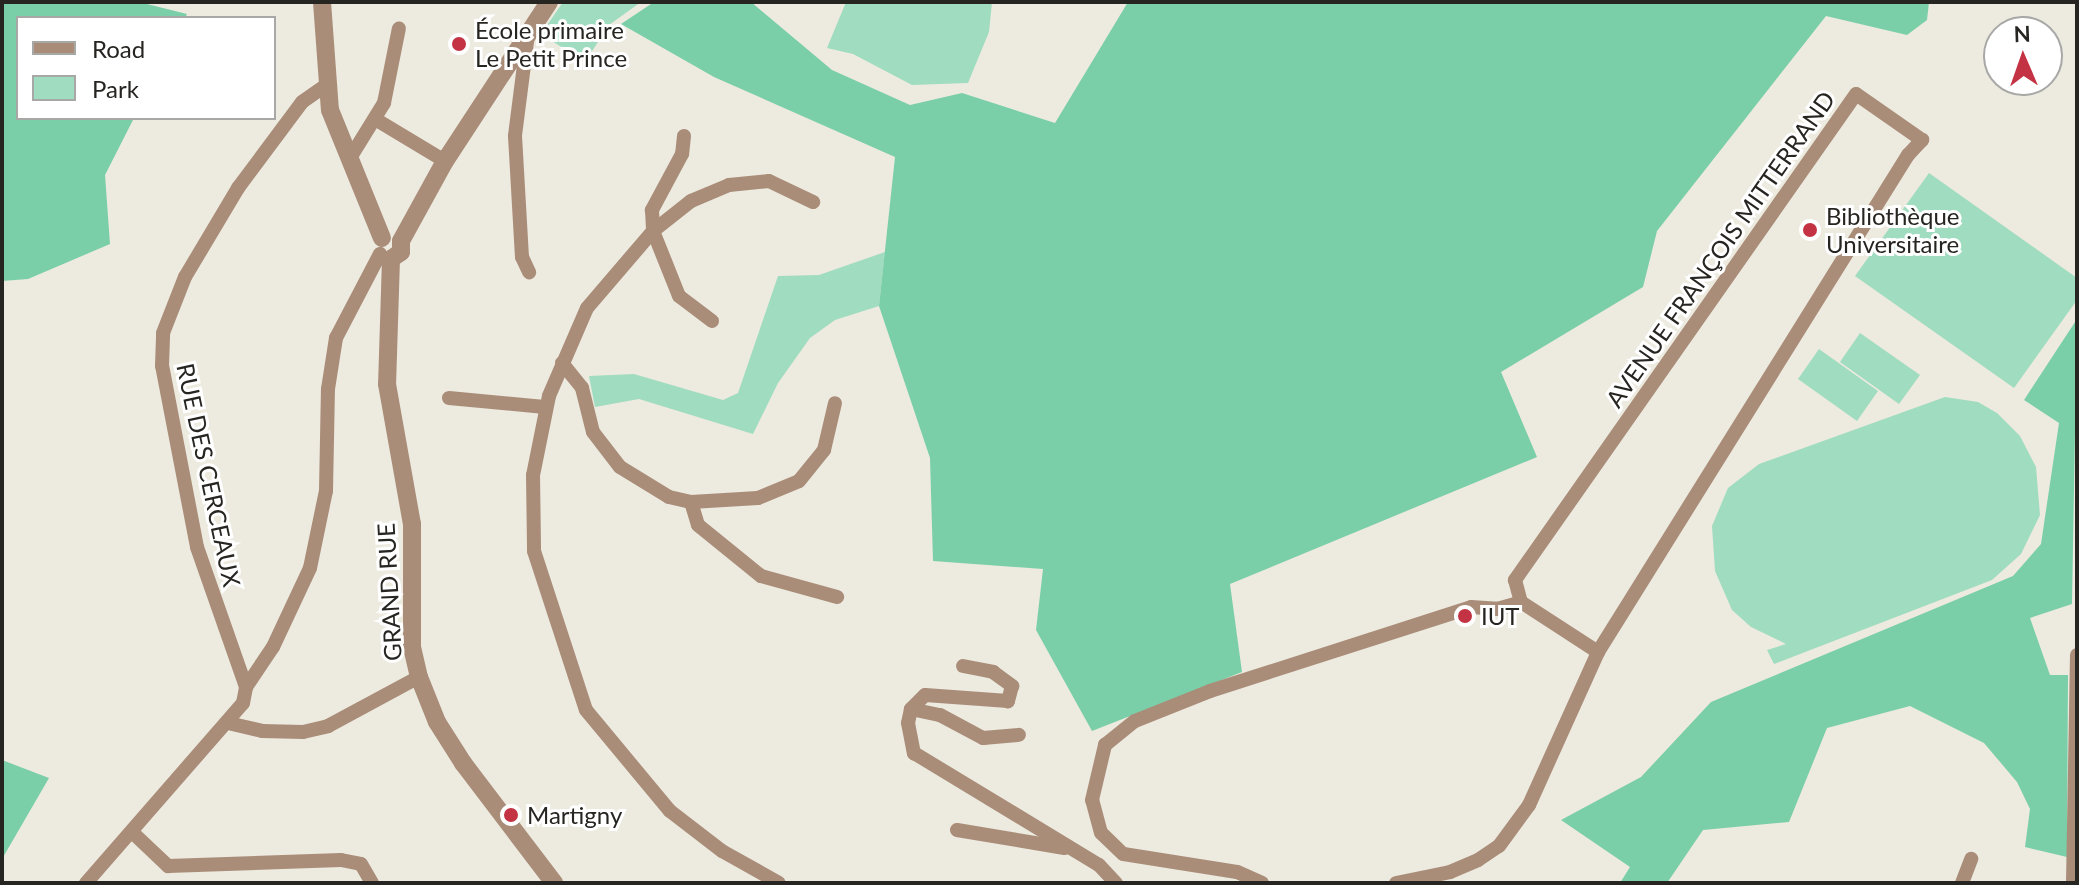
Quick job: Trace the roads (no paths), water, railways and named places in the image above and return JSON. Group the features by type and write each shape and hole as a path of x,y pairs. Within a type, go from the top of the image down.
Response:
{"street":[{"path":"322,2 325,86 384,250"},
{"path":"86,883 228,723 243,703 246,687 273,647 310,568 326,491 328,389 336,338 351,300 394,235 401,241 445,161 549,2"},
{"path":"350,158 384,103 399,28"},
{"path":"528,34 515,136 522,257 529,272"},
{"name":"RUE DES CERCEAUX","path":"246,687 197,547 162,366 163,333 185,277 238,188 302,102 325,86"},
{"name":"AVENUE FRANÇOIS MITTERRAND","path":"1396,883 1450,872 1499,846 1529,805 1598,652 1908,155 1922,140 1856,94 1515,580 1521,602"},
{"path":"375,119 445,161"},
{"path":"684,136 682,154 652,210 653,231 679,296 712,321"},
{"path":"779,883 722,851 670,811 586,710 534,551 533,475 545,407 587,308 653,231 691,201 729,185 769,181 813,202"},
{"name":"GRAND RUE","path":"384,250 387,384 412,524 412,647 419,677 443,732 554,883"},
{"path":"562,363 582,388 593,432 620,467 669,497 691,502 758,498 799,481 824,450 835,403"},
{"path":"449,398 545,407"},
{"path":"691,502 698,525 738,562 784,585 837,597"},
{"path":"1262,883 1237,872 1123,854 1101,833 1092,800 1105,745 1135,721 1210,691 1471,607 1497,609 1521,602 1598,652"},
{"path":"2073,883 2077,655"},
{"path":"963,666 993,672 1012,686 1008,701 925,695 911,709 908,735 914,753 1073,849 1116,883"},
{"path":"228,723 262,731 316,729 419,677"},
{"path":"911,709 940,715 983,738 1019,735"},
{"path":"957,830 1073,849"},
{"path":"132,832 168,866 341,860 361,864 372,883"},
{"path":"1962,883 1971,859"}],"place":[{"name":"École primaire Le Petit Prince","path":"459,44"},
{"name":"Bibliothèque Universitaire","path":"1810,230"},
{"name":"IUT","path":"1465,616"},
{"name":"Martigny","path":"511,815"}]}
